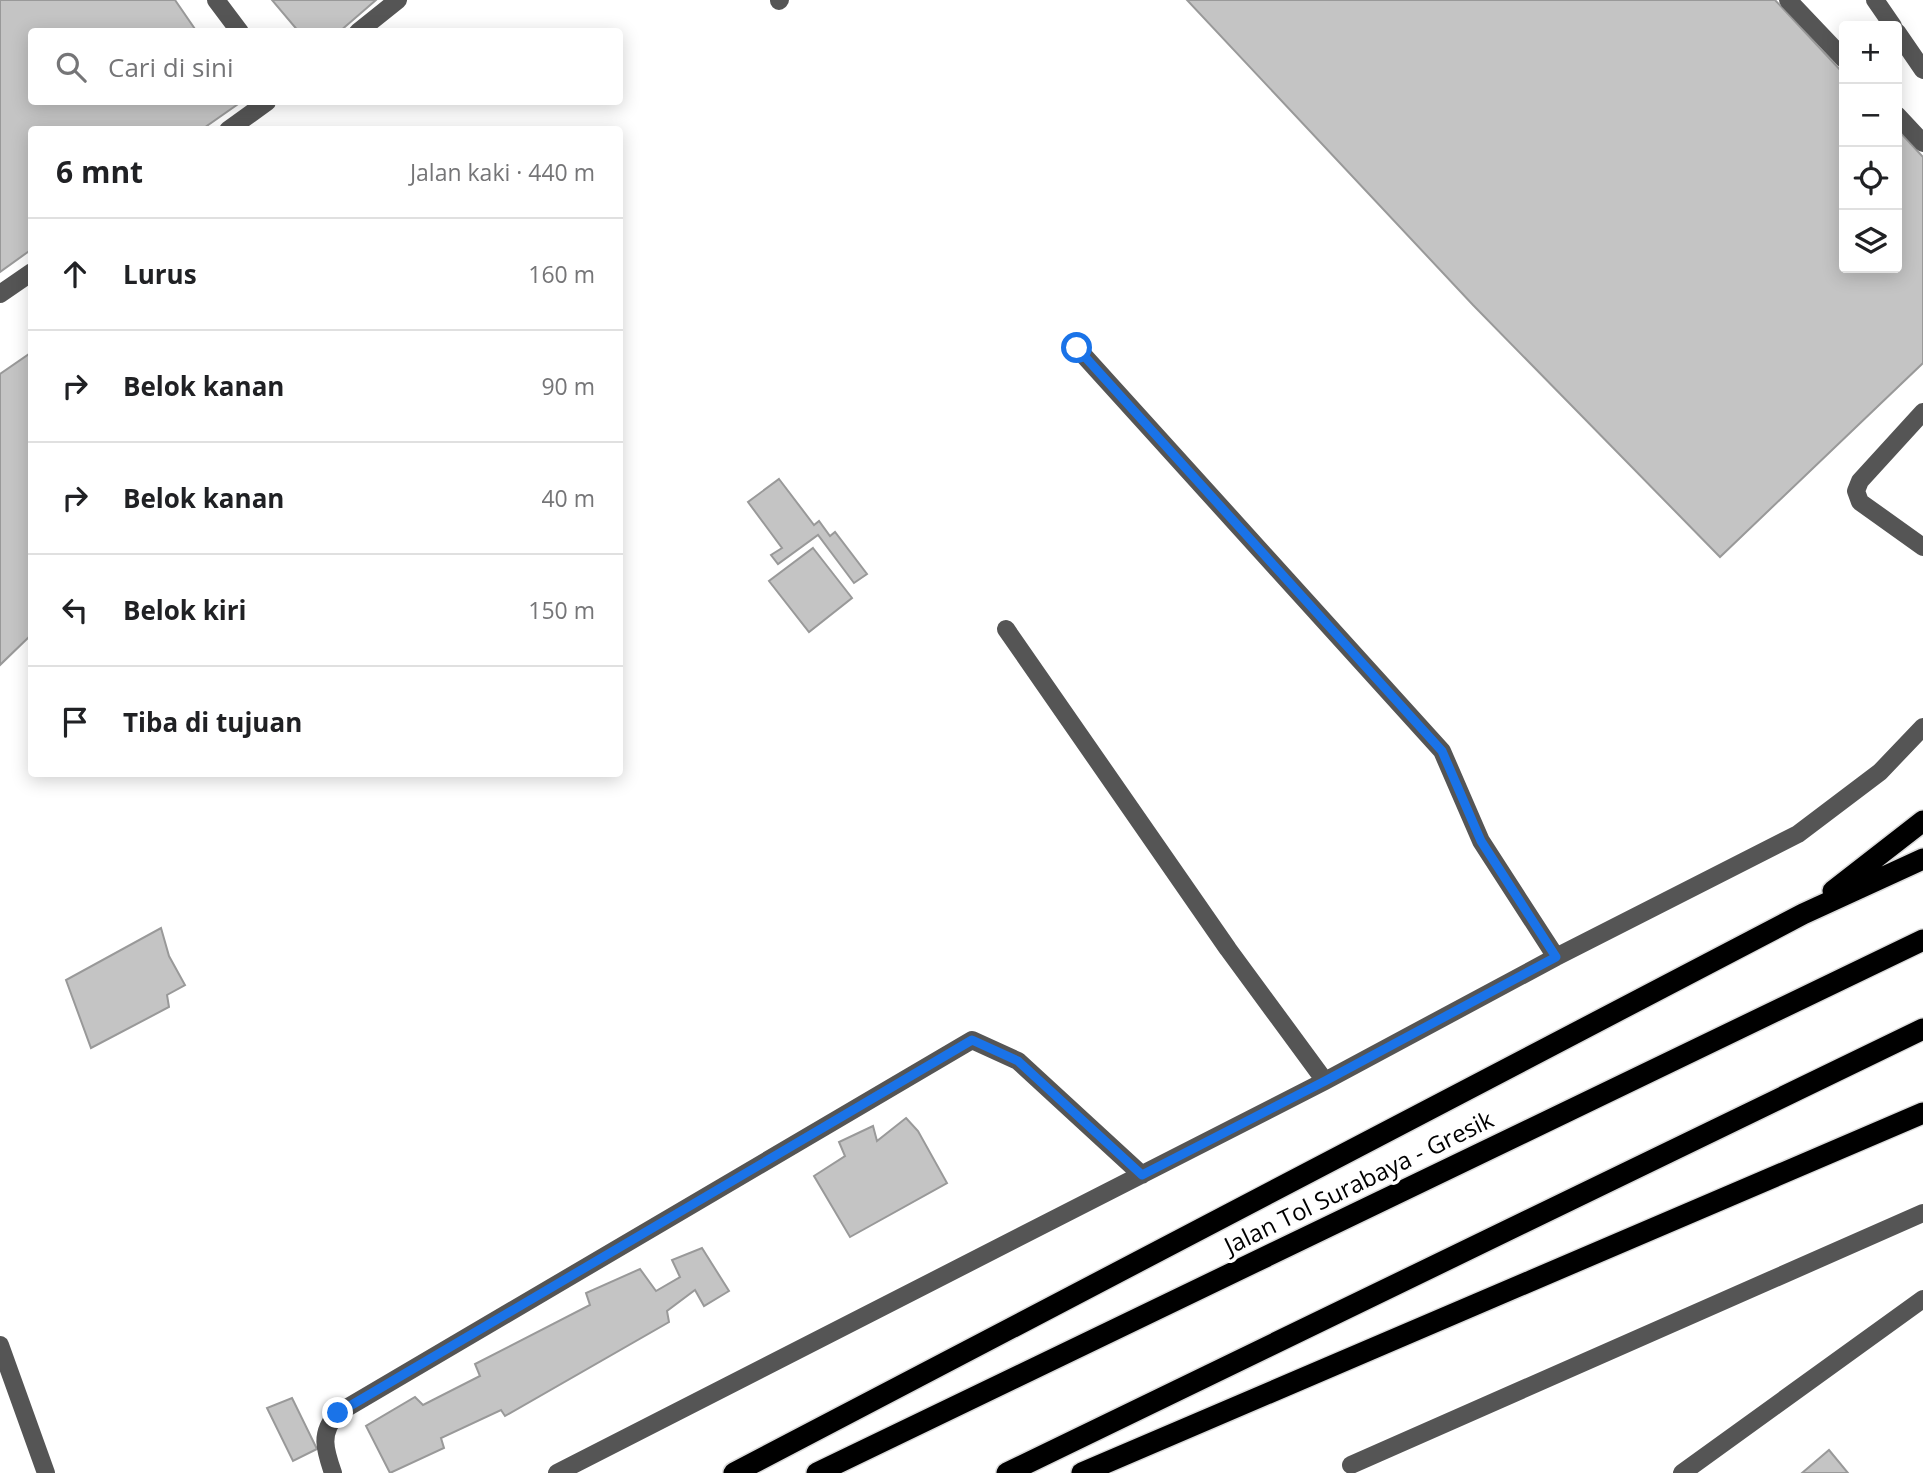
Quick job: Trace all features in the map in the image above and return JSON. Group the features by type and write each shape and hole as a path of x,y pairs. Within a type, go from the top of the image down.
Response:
{"highway":[{"path":"1803,914 1923,821"},
{"path":"734,1473 1803,914 1923,859"},
{"name":"Jalan Tol Surabaya - Gresik","path":"817,1473 1923,940"},
{"path":"1007,1473 1923,1029"},
{"path":"1082,1473 1923,1113"}],"street":[{"path":"216,0 237,28"},
{"path":"363,28 398,0"},
{"path":"1788,0 1839,54"},
{"path":"1875,0 1890,21"},
{"path":"1902,39 1923,70"},
{"path":"234,126 263,105"},
{"path":"1902,120 1923,143"},
{"path":"0,295 28,275"},
{"path":"1077,348 1442,751 1481,841 1556,957"},
{"path":"1923,412 1860,481 1856,491 1860,502 1923,547"},
{"path":"1006,629 1220,937 1325,1081"},
{"path":"556,1473 1325,1081 1556,957 1798,834 1880,772 1923,727"},
{"path":"333,1473 324,1448 324,1439 331,1420 338,1413 972,1040 1018,1061 1142,1175"},
{"path":"1334,1473 1354,1469 1923,1213"},
{"path":"1682,1473 1923,1299"},
{"path":"0,1345 46,1473"}],"building":[{"path":"0,0 175,0 194,28 28,28 28,105 237,105 207,126 28,126 28,252 0,272"},
{"path":"272,0 376,0 344,28 296,28"},
{"path":"1187,0 1775,0 1839,69 1839,273 1902,273 1902,134 1923,157 1923,363 1720,557 1473,305"},
{"path":"28,355 28,638 0,665 0,374"},
{"path":"779,479 814,525 819,521 830,536 835,532 867,574 854,583 818,535 778,564 771,555 782,548 748,502"},
{"path":"813,548 852,598 809,632 769,581"},
{"path":"161,928 169,956 185,985 167,995 169,1007 91,1048 66,980"},
{"path":"906,1118 918,1131 947,1183 850,1237 814,1176 845,1156 839,1142 873,1126 877,1141"},
{"path":"702,1248 729,1291 704,1306 695,1290 667,1311 669,1322 505,1416 501,1410 441,1438 444,1448 390,1473 366,1426 415,1397 423,1405 480,1376 475,1364 590,1305 586,1293 640,1269 656,1291 680,1277 672,1260"},
{"path":"292,1398 317,1449 293,1461 267,1408"},
{"path":"1829,1450 1848,1473 1802,1473"}],"route":[{"path":"338,1413 972,1040 1018,1061 1142,1175 1556,957 1481,841 1442,751 1077,348"}]}
